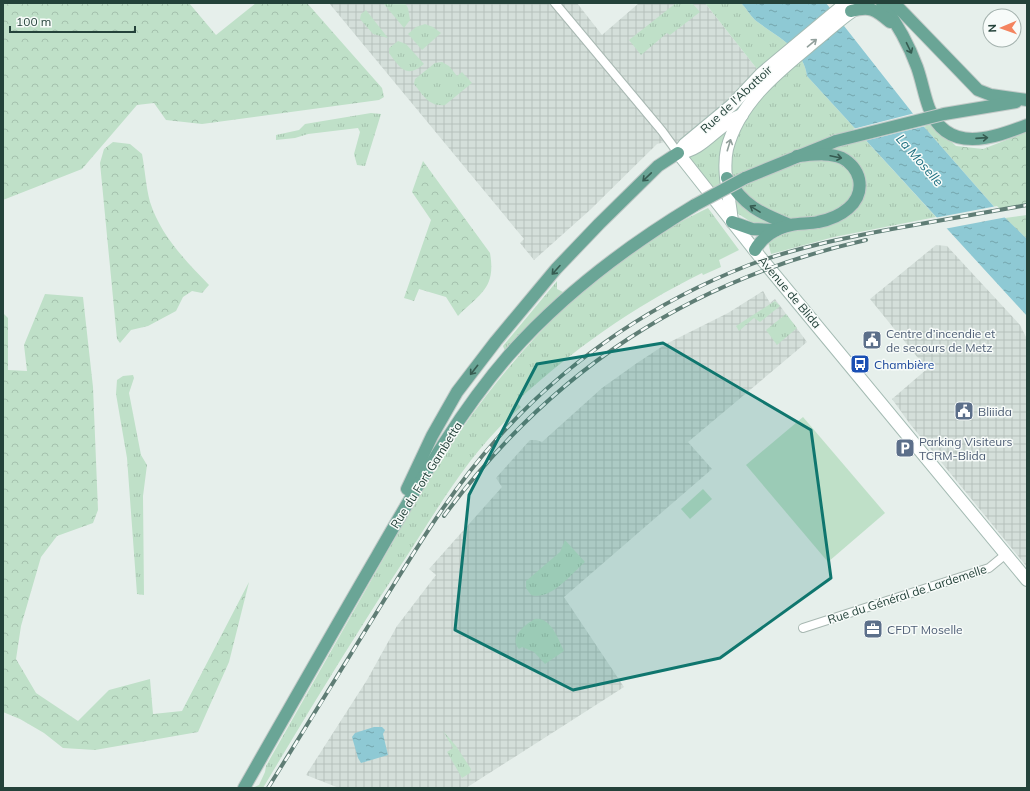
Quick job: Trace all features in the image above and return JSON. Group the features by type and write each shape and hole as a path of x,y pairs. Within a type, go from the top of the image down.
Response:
{"main road":[{"path":"780,65 839,15 852,6 866,3"},
{"path":"882,3 917,66 929,109 938,124 951,134 968,139 986,139 1027,125"},
{"path":"894,3 978,90 991,95 1027,100"},
{"path":"852,6 871,8 879,12 897,28"},
{"name":"Rue de l'Abattoir","path":"678,153 685,144 732,105 761,74 780,65"},
{"name":"Rue de l'Abattoir","path":"732,222 727,178 728,148 742,115 780,65"},
{"name":"Rue du Fort Gambetta","path":"244,788 434,456 482,388 508,356 565,300 617,256 651,232 695,205 746,178 836,141 944,114 1027,100"},
{"path":"367,573 386,525 410,483 432,436 457,392 496,341 556,269 658,166 678,153 694,149 732,118 742,115"},
{"name":"Avenue de Blida","path":"678,153 732,222 1027,580"},
{"path":"755,250 762,239 776,230 790,225 818,222 839,215 855,202 859,190 859,177 845,159 827,155 797,156"},
{"path":"727,178 737,193 749,206 790,225"},
{"path":"732,222 752,229 776,230"}],"street":[{"name":"Avenue de Blida","path":"555,3 662,131 678,153"},
{"name":"Rue du Général de Lardemelle","path":"803,628 989,568 1006,554"}],"highlighted area":[{"path":"663,343 811,430 831,578 720,658 573,690 455,630 469,495 537,364"}],"shaded area":[{"path":"329,3 577,3 602,35 639,3 705,3 761,74 678,153 669,141 657,144 590,210 534,260 520,243 524,239"},
{"name":"Bliiida","path":"936,245 947,246 1020,325 1027,339 1027,567 910,424 892,399 927,369 870,299"},
{"path":"763,291 770,303 775,299 807,342 688,442 712,469 564,597 624,687 466,788 339,788 306,775 367,680 397,626 436,575 429,569 502,487 496,478 530,440 542,442 602,388 637,363 666,344 728,313"}],"green space":[{"path":"3,3 189,3 216,35 256,3 307,3 382,88 384,97 379,100 202,124 166,120 154,103 137,105 82,169 3,200"},
{"path":"383,3 405,3 408,8 410,20 404,28"},
{"path":"676,3 692,3 700,12 670,35 667,33 641,55 629,40"},
{"path":"705,3 741,3 755,20 787,43 805,66 807,76 936,217 834,237 771,254 764,226 751,222 715,199 678,153 761,74"},
{"path":"366,10 388,38 373,34 360,19 361,14"},
{"path":"425,24 433,27 441,33 422,50 408,34 416,27"},
{"path":"398,41 406,44 424,64 412,71 404,70 400,67 389,53 389,48"},
{"path":"442,62 449,66 457,76 462,72 472,83 445,105 439,105 427,99 414,84 415,79 435,63"},
{"path":"371,113 381,114 365,166 357,165 354,154 360,132 358,128 308,134 295,138 276,140 276,135 299,130 305,124"},
{"path":"927,118 956,146 983,149 1027,132 1027,203 996,209 918,120"},
{"path":"113,142 130,144 142,154 150,202 160,226 183,257 209,285 202,293 192,291 183,297 176,311 148,326 131,330 120,343 117,339 100,163 104,149"},
{"path":"423,161 490,253 491,274 489,282 480,295 458,316 446,297 419,289 414,301 404,298 431,220 412,192"},
{"path":"708,208 739,250 719,260 721,267 703,275 702,273 676,286 604,331 581,347 516,402 521,407 489,438 461,473 436,510 355,637 263,788 252,788 259,785 266,766 420,494 447,451 508,368 543,329 580,293 620,261 663,232"},
{"path":"1027,215 1027,239 1005,218"},
{"path":"557,281 557,289 565,293 505,351 503,346"},
{"path":"45,294 83,297 93,387 98,510 93,523 57,536 41,557 21,626 16,659 36,693 78,721 109,690 150,679 153,714 182,711 249,582 229,662 198,732 95,750 63,748 44,733 20,719 3,712 3,313 8,318 8,370 27,371 24,345"},
{"path":"775,301 780,306 760,322 754,318 739,331 736,326"},
{"path":"786,314 797,328 777,345 766,330"},
{"path":"133,375 134,378 129,393 141,455 147,465 143,496 144,595 137,594 127,458 116,394 117,380 123,376"},
{"path":"803,417 885,513 828,562 746,465"},
{"path":"703,489 712,499 690,519 681,509"},
{"path":"565,540 585,562 553,590 538,596 531,595 526,588 526,581 560,552"},
{"path":"535,619 541,619 550,625 564,651 545,664 534,652 522,647 519,649 516,644 517,636 520,631"},
{"path":"443,731 456,746 471,769 470,773 462,778 447,752 453,748"}],"water":[{"name":"La Moselle","path":"741,3 826,3 918,120 996,209 1027,239 1027,316 807,76 805,66 794,50 787,43 755,20"},
{"path":"374,727 382,727 385,730 383,734 388,755 361,763 352,737 355,733"}],"pier":[{"path":"915,113 926,126 864,141 853,129"},
{"path":"997,206 1007,217 944,229 934,218"}],"railway":[{"path":"268,788 409,560 450,498 496,440 551,385 581,360 612,338 678,297 713,280 766,259 856,236 1027,205"},
{"path":"444,516 486,464 531,417 578,375 629,338 683,306 741,279 801,257 866,240"}],"place":[{"name":"Centre d’incendie et de secours de Metz","path":"872,340"},
{"name":"Chambière","path":"860,364"},
{"name":"Bliiida","path":"964,411"},
{"name":"Parking Visiteurs TCRM-Blida","path":"905,448"},
{"name":"CFDT Moselle","path":"873,629"}]}
